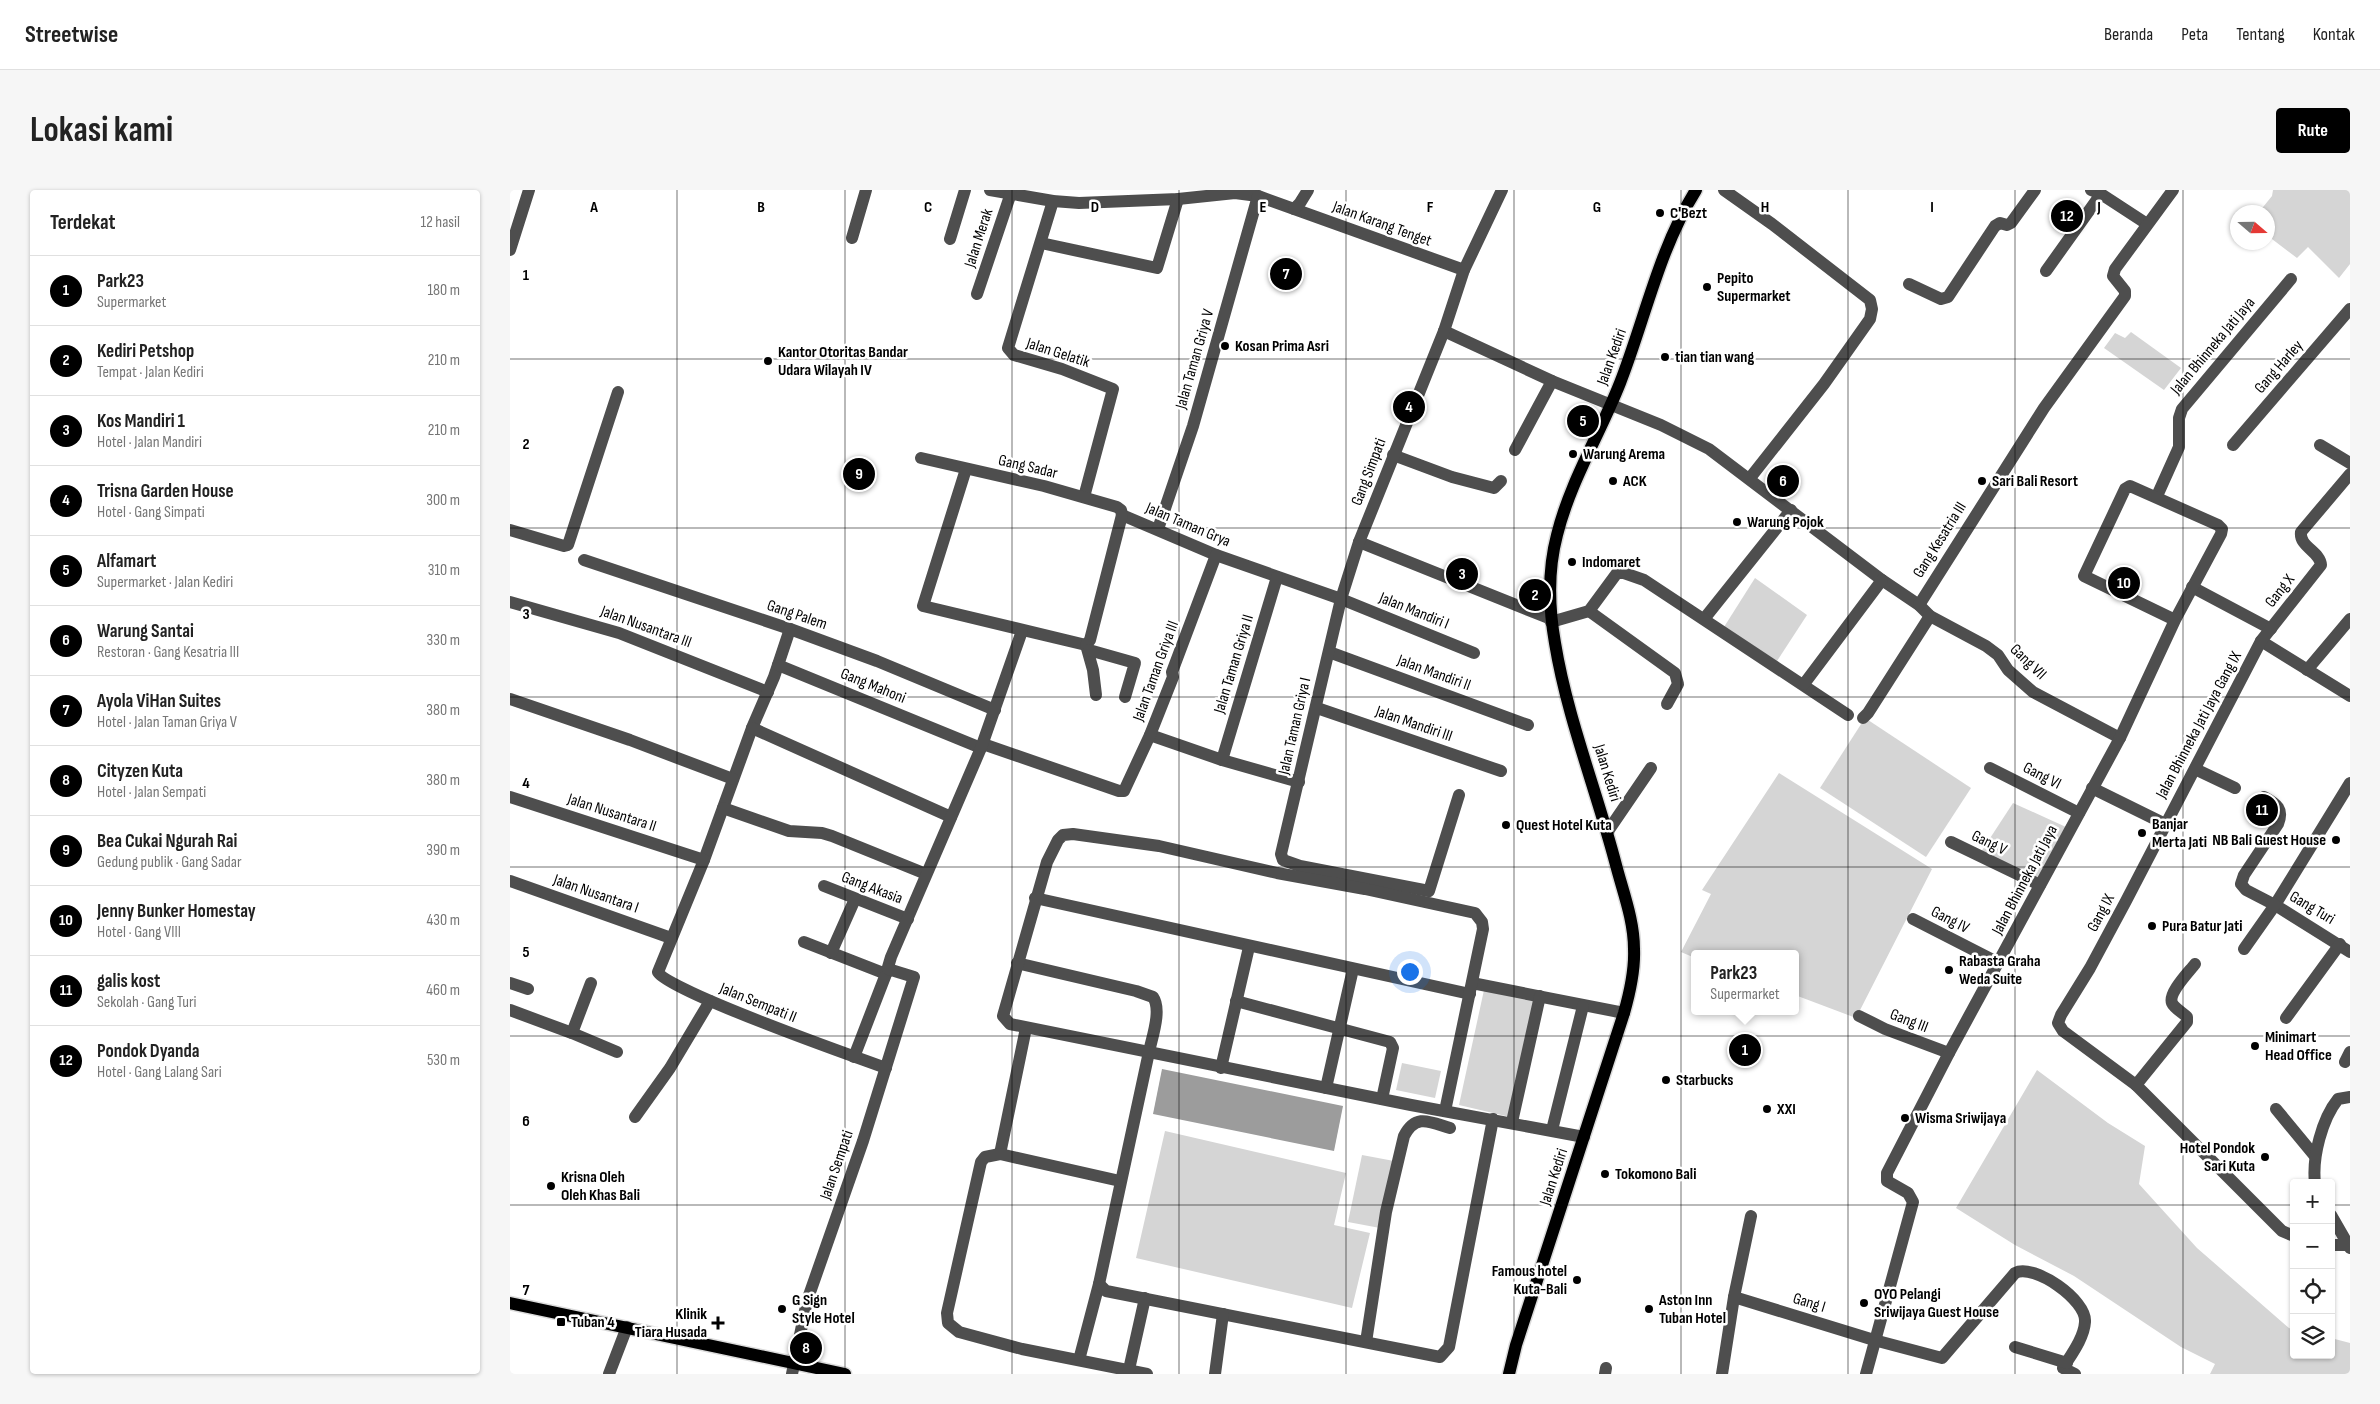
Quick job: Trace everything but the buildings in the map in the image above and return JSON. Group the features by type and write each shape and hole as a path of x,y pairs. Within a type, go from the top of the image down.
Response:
{"main road":[{"name":"Jalan Kediri","path":"1509,1374 1516,1345 1624,1013 1632,980 1635,950 1632,925 1608,831 1579,737 1555,646 1551,621 1552,573 1557,534 1581,472 1611,404 1674,229 1696,190"},
{"path":"510,1303 627,1327 793,1369 845,1374"}],"street":[{"path":"510,250 529,190"},
{"path":"852,238 866,190"},
{"path":"950,239 965,190"},
{"name":"Jalan Karang Tenget","path":"990,190 1053,201 1079,203 1139,196 1178,199 1202,198 1235,192 1258,196 1464,270"},
{"path":"1294,209 1308,190"},
{"path":"1502,190 1464,270 1444,331 1552,381 1611,404"},
{"path":"1724,190 1772,224 1870,300 1872,309 1870,319 1824,384 1750,478"},
{"path":"1909,284 1942,299 1948,297 1995,226 2000,223 2007,225 2011,223 2035,190"},
{"name":"Gang Kesatria III","path":"1611,404 1661,425 1709,449 1750,478 1882,580 1919,605 2044,408 2125,296 2126,292 2114,280 2113,274 2173,190"},
{"path":"2046,271 2096,192 2147,224"},
{"name":"Jalan Merak","path":"977,294 1011,193"},
{"name":"Jalan Taman Griya V","path":"1158,529 1193,426 1258,196"},
{"path":"1041,243 1157,268 1178,199"},
{"name":"Jalan Gelatik","path":"1053,201 1009,343 1009,351 1014,355 1062,369 1113,389 1084,497"},
{"name":"Jalan Bhinneka Jati Jaya","path":"1874,1340 1913,1202 1908,1193 1887,1181 1887,1173 1949,1053 2120,738 2175,620 2221,534 2222,528 2157,496 2179,447 2179,418 2182,409 2291,279"},
{"name":"Gang Harley","path":"2233,445 2350,310"},
{"name":"Gang Simpati","path":"1341,599 1359,542 1444,331"},
{"path":"1515,450 1552,381"},
{"path":"510,530 564,546 568,545 618,392"},
{"path":"2320,445 2350,462"},
{"path":"1393,455 1452,477 1494,488 1501,481"},
{"name":"Gang Sadar","path":"922,458 1084,497 1117,507 1121,510 1122,515"},
{"path":"966,469 923,605 1022,630 1135,663 1126,697"},
{"name":"Gang X","path":"2261,641 2319,568 2320,559 2303,542 2301,532 2350,474"},
{"path":"2157,496 2134,486 2128,487 2084,576 2175,620"},
{"path":"1704,619 1791,510"},
{"name":"Jalan Taman Grya","path":"1087,648 1122,515 1216,555 1341,599"},
{"path":"1359,542 1551,621 1589,611 1620,572 1644,580 1804,684 1848,715"},
{"name":"Jalan Taman Griya III","path":"1216,555 1150,735 1222,760 1298,782"},
{"name":"Gang Palem","path":"584,560 790,629 877,661 995,710"},
{"name":"Jalan Taman Griya II","path":"1222,760 1277,577"},
{"path":"1804,684 1882,580"},
{"path":"2192,587 2271,629"},
{"name":"Jalan Taman Griya I","path":"1299,871 1283,860 1281,854 1317,708 1341,599"},
{"name":"Jalan Mandiri I","path":"1341,599 1474,653"},
{"name":"Jalan Nusantara III","path":"510,602 619,633 768,692"},
{"name":"Gang VII","path":"1919,605 1930,616 1986,646 1998,655 2008,670 2033,692 2120,738"},
{"path":"1589,611 1675,673 1678,684 1667,704"},
{"path":"1862,718 1868,713 1930,616"},
{"path":"2307,670 2350,619"},
{"path":"671,938 704,860 790,629"},
{"path":"854,1057 891,957 982,746 1022,630"},
{"path":"2261,641 2350,696"},
{"name":"Jalan Bhinneka Jati Jaya Gang IX","path":"2165,824 2261,641"},
{"path":"1087,648 1096,695"},
{"name":"Jalan Mandiri II","path":"1329,652 1528,725"},
{"name":"Gang Mahoni","path":"778,665 982,746 1122,792 1150,735"},
{"path":"510,700 630,740 733,779"},
{"name":"Jalan Mandiri III","path":"1317,708 1501,771"},
{"path":"752,728 951,817"},
{"path":"1608,831 1651,768"},
{"name":"Gang VI","path":"1990,768 2078,813"},
{"path":"2195,769 2235,788"},
{"name":"Gang Turi","path":"2345,948 2275,905 2350,783"},
{"path":"2092,788 2165,824"},
{"path":"1460,795 1429,891 1299,871 1104,837 1063,835 1058,840 1047,862 1035,898 1003,1016 1010,1024 1026,1028 1221,1068 1584,1136"},
{"name":"Jalan Nusantara II","path":"510,797 704,860"},
{"path":"2244,949 2275,905 2246,890 2241,884 2244,875 2278,824 2281,816 2276,804 2264,797"},
{"path":"723,808 789,831 822,833 832,836 926,874"},
{"name":"Gang IX","path":"2136,1085 2063,1031 2058,1023 2060,1015 2090,968 2165,824"},
{"name":"Gang V","path":"1951,842 2040,886"},
{"path":"1299,871 1475,913 1482,922 1483,928 1445,1111"},
{"name":"Jalan Nusantara I","path":"510,881 671,938"},
{"name":"Gang Akasia","path":"824,886 908,919"},
{"path":"1035,898 1353,969 1471,988 1540,996 1624,1013"},
{"path":"831,953 855,899"},
{"name":"Gang IV","path":"1912,919 1999,963"},
{"name":"Jalan Sempati II","path":"671,938 658,967 660,976 710,1001 791,1034 886,1068"},
{"path":"804,942 887,972"},
{"path":"1221,1068 1249,947"},
{"path":"2286,1018 2345,948"},
{"path":"1017,963 1136,991 1153,997 1156,1002 1156,1016 1149,1052 1120,1180 1100,1284 1079,1360"},
{"path":"2195,964 2174,990 2171,998 2172,1004 2187,1017 2187,1022 2136,1085 2282,1231 2290,1234"},
{"path":"1326,1088 1353,969"},
{"name":"Jalan Sempati","path":"793,1369 807,1301 886,1068 914,977 887,972"},
{"path":"510,983 528,989"},
{"path":"572,1033 590,983"},
{"path":"1512,1122 1540,996"},
{"path":"635,1117 670,1068 710,1001"},
{"path":"1236,1001 1392,1044 1393,1048 1382,1099"},
{"path":"1552,1130 1583,1006"},
{"path":"510,1010 617,1052"},
{"name":"Gang III","path":"1858,1016 1885,1029 1949,1053"},
{"path":"1000,1154 1026,1028"},
{"path":"2315,1179 2314,1155 2335,1102 2342,1096 2350,1097"},
{"path":"2276,1109 2314,1155"},
{"path":"1100,1284 1106,1290 1440,1356 1450,1347 1493,1119"},
{"path":"1366,1342 1386,1212 1404,1136 1415,1122 1423,1121 1450,1128"},
{"path":"1120,1180 1000,1154 985,1157 981,1162 947,1312 948,1323 959,1332 1022,1349 1128,1372 1147,1374"},
{"path":"1722,1374 1734,1297 1751,1216"},
{"path":"2335,1223 2349,1246"},
{"path":"2335,1245 2349,1246"},
{"name":"Gang I","path":"1734,1297 1874,1340 1945,1357 2015,1273 2028,1271 2060,1288 2076,1300 2083,1312 2084,1329 2066,1370"},
{"path":"1128,1372 1145,1298"},
{"path":"1215,1374 1223,1314"},
{"path":"609,1374 627,1327"},
{"path":"1866,1374 1874,1340"},
{"path":"2015,1347 2066,1370"}],"shaded area":[{"path":"2273,190 2350,190 2350,264 2339,278 2308,247 2297,258 2275,241 2275,205 2265,205 2272,196"},
{"path":"2131,332 2181,368 2164,390 2104,348 2115,333 2125,338"},
{"path":"1755,578 1807,615 1777,661 1724,627"},
{"path":"1865,718 1971,788 1926,857 1820,788"},
{"path":"1779,773 1932,869 1856,1018 1799,997 1799,950 1691,950 1691,956 1681,952 1711,894 1702,890"},
{"path":"2013,803 2066,827 2038,881 1981,852"},
{"path":"1484,990 1535,1001 1510,1117 1459,1105"},
{"path":"1402,1063 1441,1071 1435,1098 1396,1090"},
{"path":"1162,1069 1343,1106 1334,1151 1153,1114"},
{"path":"2037,1070 2108,1123 2145,1146 2139,1184 2197,1248 2290,1328 2290,1359 2335,1359 2335,1339 2350,1343 2350,1374 2210,1374 2215,1364 2181,1347 2074,1276 2015,1245 1956,1208"},
{"path":"1165,1131 1346,1173 1334,1225 1370,1233 1352,1308 1136,1258"},
{"path":"1362,1155 1394,1161 1380,1228 1348,1222"}],"place":[{"name":"C'Bezt","path":"1660,213"},
{"name":"Pondok Dyanda","path":"2067,216"},
{"name":"Ayola ViHan Suites","path":"1286,274"},
{"name":"Pepito Supermarket","path":"1707,287"},
{"name":"Kosan Prima Asri","path":"1225,346"},
{"name":"tian tian wang","path":"1665,357"},
{"name":"Kantor Otoritas Bandar Udara Wilayah IV","path":"768,361"},
{"name":"Trisna Garden House","path":"1409,407"},
{"name":"Alfamart","path":"1583,421"},
{"name":"Warung Arema","path":"1573,454"},
{"name":"Bea Cukai Ngurah Rai","path":"859,474"},
{"name":"ACK","path":"1613,481"},
{"name":"Warung Santai","path":"1783,481"},
{"name":"Sari Bali Resort","path":"1982,481"},
{"name":"Warung Pojok","path":"1737,522"},
{"name":"Indomaret","path":"1572,562"},
{"name":"Kos Mandiri 1","path":"1462,574"},
{"name":"Jenny Bunker Homestay","path":"2124,583"},
{"name":"Kediri Petshop","path":"1535,595"},
{"name":"galis kost","path":"2262,810"},
{"name":"Quest Hotel Kuta","path":"1506,825"},
{"name":"Banjar Merta Jati","path":"2142,833"},
{"name":"NB Bali Guest House","path":"2336,840"},
{"name":"Pura Batur Jati","path":"2152,926"},
{"name":"Rabasta Graha Weda Suite","path":"1949,970"},
{"name":"Minimart Head Office","path":"2255,1046"},
{"name":"Park23","path":"1745,1050"},
{"name":"Starbucks","path":"1666,1080"},
{"name":"XXI","path":"1767,1109"},
{"name":"Wisma Sriwijaya","path":"1905,1118"},
{"name":"Hotel Pondok Sari Kuta","path":"2265,1157"},
{"name":"Tokomono Bali","path":"1605,1174"},
{"name":"Krisna Oleh Oleh Khas Bali","path":"551,1186"},
{"name":"Famous hotel Kuta-Bali","path":"1577,1280"},
{"name":"OYO Pelangi Sriwijaya Guest House","path":"1864,1303"},
{"name":"G Sign Style Hotel","path":"782,1309"},
{"name":"Aston Inn Tuban Hotel","path":"1649,1309"},
{"name":"Tuban 4","path":"561,1322"},
{"name":"Klinik Tiara Husada","path":"718,1323"},
{"name":"Cityzen Kuta","path":"806,1348"}]}
